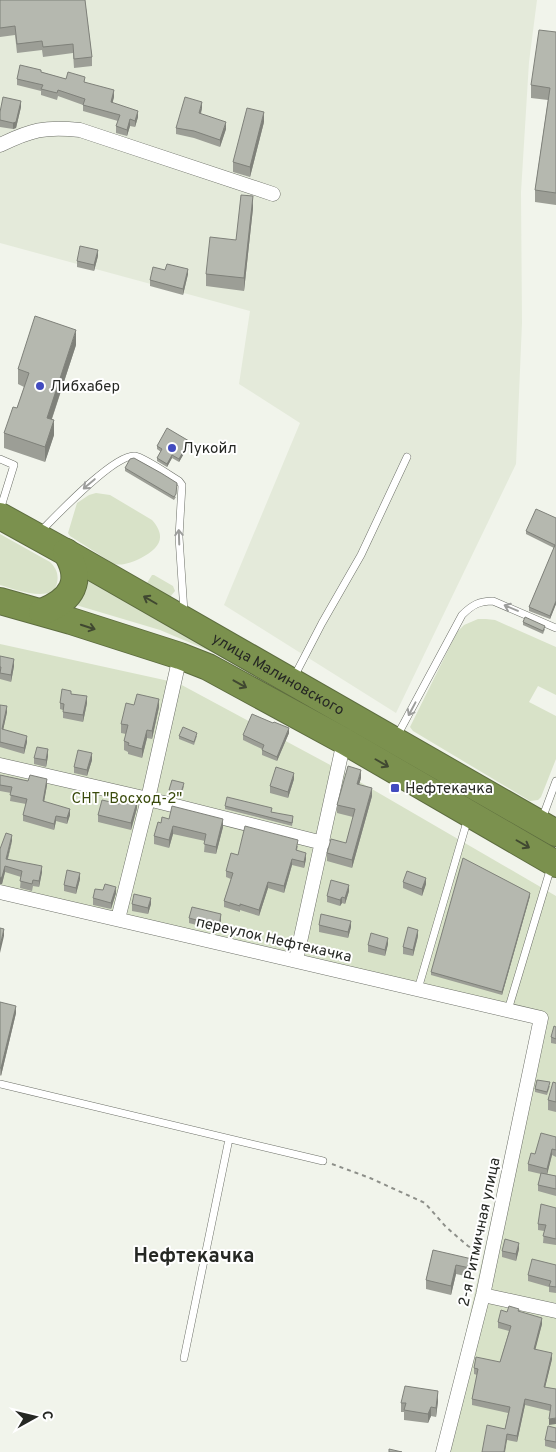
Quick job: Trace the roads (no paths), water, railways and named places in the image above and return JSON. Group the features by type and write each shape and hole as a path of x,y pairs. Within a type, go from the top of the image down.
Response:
{"highway":[{"name":"улица Малиновского","path":"0,516 548,829"},
{"path":"42,612 60,603 73,587 74,572 66,552"},
{"name":"улица Малиновского","path":"0,601 42,612 180,656 208,667 344,741 554,863"}],"street":[{"path":"0,145 26,132 64,128 80,130 273,194"},
{"path":"118,918 148,799 180,656"},
{"path":"296,960 344,741"},
{"path":"0,765 148,799 323,843"},
{"name":"переулок Нефтекачка","path":"0,892 540,1018"},
{"name":"2-я Ритмичная улица","path":"443,1452 483,1296 540,1018"},
{"path":"483,1296 556,1311"}],"lane":[{"path":"36,536 87,485 127,457 137,456 178,480 182,485 179,537 185,620"},
{"path":"292,682 322,623 361,555 407,457"},
{"path":"0,459 14,465 0,510"},
{"path":"395,741 462,615 471,606 483,601 493,601 556,628"},
{"path":"548,829 556,781"},
{"path":"418,989 469,813"},
{"path":"508,1010 554,863"},
{"path":"0,1084 323,1161"},
{"path":"184,1358 229,1139"}],"place":[{"name":"Либхабер","path":"40,386"},
{"name":"Лукойл","path":"172,448"},
{"name":"Нефтекачка","path":"395,788"}],"district":[{"name":"Нефтекачка","path":"194,1255"}],"park label":[{"name":"СНТ \"Восход-2\"","path":"127,798"}]}
